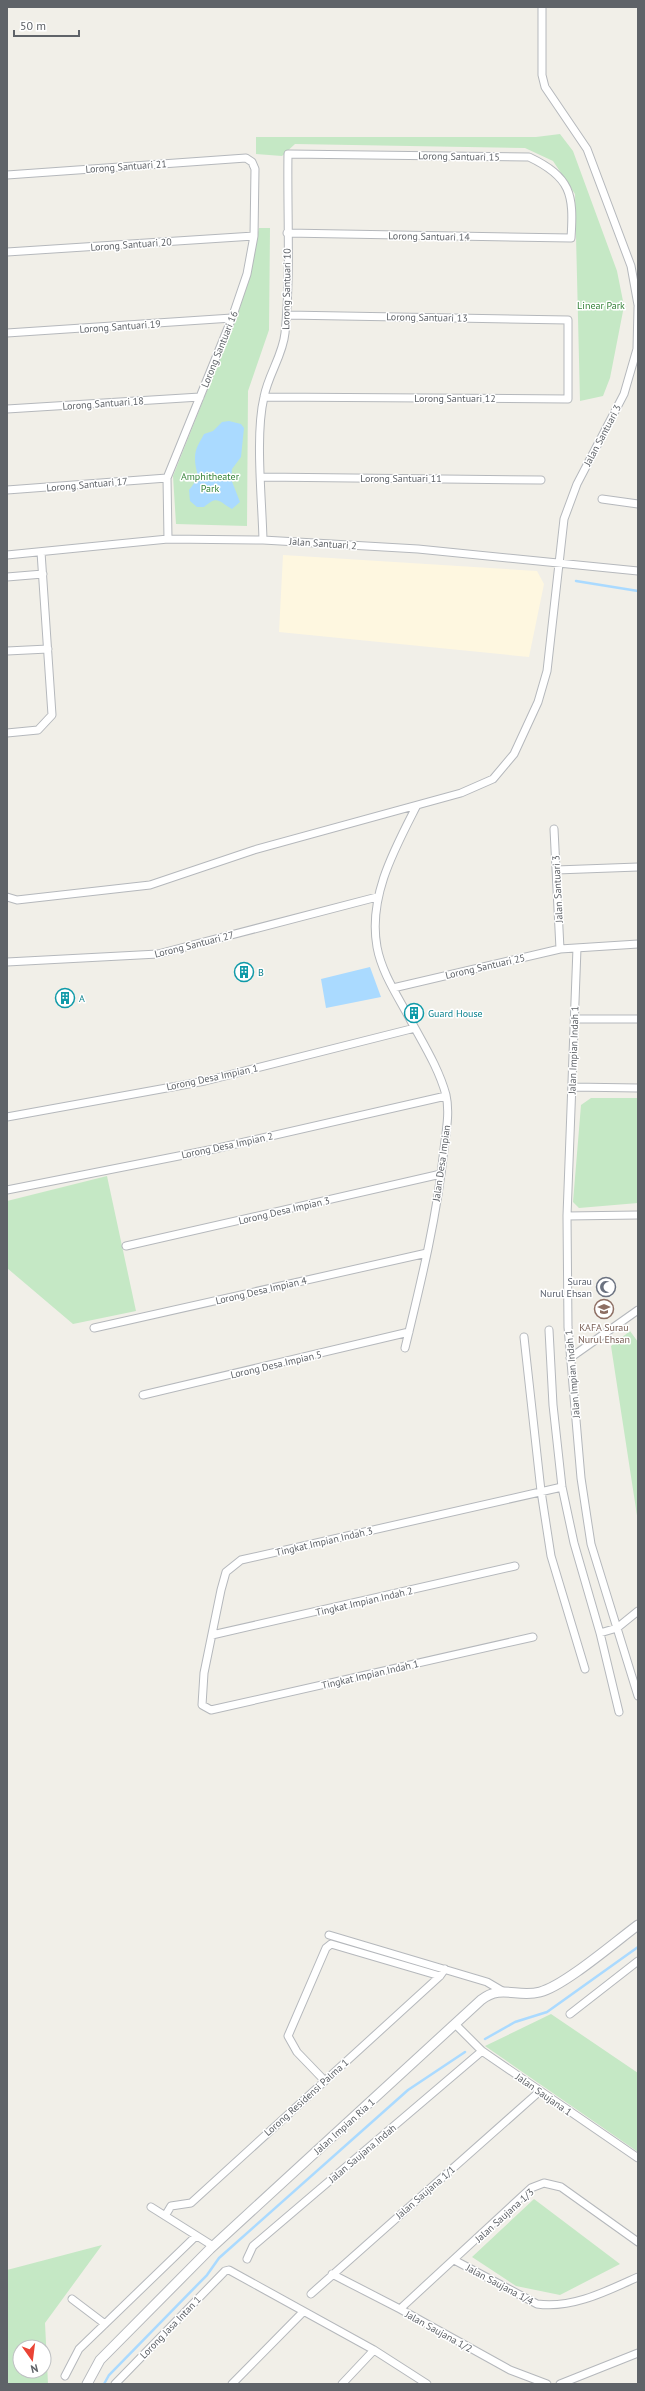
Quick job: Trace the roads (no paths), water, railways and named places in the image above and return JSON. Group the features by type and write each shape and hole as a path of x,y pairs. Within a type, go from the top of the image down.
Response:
{"street":[{"name":"Jalan Santuari 3","path":"7,898 17,900 150,885 254,850 416,807 461,793 493,779 514,754 538,702 547,671 564,520 577,484 624,394 637,349 638,306 631,266 587,149 551,98 542,75 542,7"},
{"name":"Lorong Santuari 10","path":"263,540 261,438 264,397 285,336 287,315 288,154"},
{"name":"Lorong Santuari 15","path":"288,154 529,157 550,167 567,186 573,212 571,238"},
{"name":"Lorong Santuari 21","path":"7,175 246,158"},
{"name":"Lorong Santuari 16","path":"168,539 166,478 232,318 247,274 254,236 255,169 252,162 246,158"},
{"name":"Lorong Santuari 14","path":"287,233 571,238"},
{"name":"Lorong Santuari 20","path":"7,252 254,236"},
{"name":"Lorong Santuari 13","path":"287,315 568,320"},
{"name":"Lorong Santuari 19","path":"7,333 232,318"},
{"name":"Lorong Santuari 12","path":"264,397 568,399 568,320"},
{"name":"Lorong Santuari 18","path":"7,409 200,397"},
{"name":"Lorong Santuari 11","path":"262,477 540,480"},
{"name":"Lorong Santuari 17","path":"7,490 166,478"},
{"path":"602,499 638,504"},
{"name":"Jalan Santuari 2","path":"7,555 168,539 263,540 418,549 638,571"},
{"path":"7,732 38,730 52,715 41,552"},
{"path":"7,577 43,574"},
{"path":"7,652 48,649"},
{"path":"377,897 396,845 416,807"},
{"name":"Jalan Santuari 3","path":"554,829 560,949"},
{"path":"556,870 638,867"},
{"name":"Lorong Santuari 27","path":"7,962 158,954 377,897"},
{"name":"Jalan Desa Impian","path":"377,897 377,948 393,988 431,1057 446,1096 447,1119 441,1174 427,1253 405,1348"},
{"name":"Lorong Santuari 25","path":"393,988 560,949 638,944"},
{"name":"Jalan Impian Indah 1","path":"577,948 566,1216 570,1358 581,1478 591,1544 638,1696"},
{"path":"574,1019 638,1019"},
{"name":"Lorong Desa Impian 1","path":"7,1117 205,1081 415,1028"},
{"path":"572,1087 638,1088"},
{"name":"Lorong Desa Impian 2","path":"7,1190 214,1149 446,1096"},
{"name":"Lorong Desa Impian 3","path":"126,1246 441,1174"},
{"path":"566,1216 638,1215"},
{"name":"Lorong Desa Impian 4","path":"94,1328 427,1253"},
{"path":"570,1358 638,1310"},
{"name":"Jalan Impian Indah 1","path":"549,1330 554,1405 562,1487 574,1543 600,1633 619,1712"},
{"name":"Lorong Desa Impian 5","path":"143,1395 409,1332"},
{"path":"524,1337 541,1491 551,1556 584,1669"},
{"name":"Tingkat Impian Indah 3","path":"206,1708 202,1705 204,1673 226,1572 241,1560 562,1487"},
{"name":"Tingkat Impian Indah 2","path":"212,1635 515,1566"},
{"path":"600,1633 617,1628 638,1611"},
{"name":"Tingkat Impian Indah 1","path":"206,1708 211,1710 533,1637"},
{"name":"Jalan Impian Ria 1","path":"87,2384 100,2360 212,2246 490,1992 539,1992 555,1986 638,1925"},
{"path":"329,1935 487,1982 504,1992"},
{"path":"324,2080 297,2052 288,2036 326,1948 331,1944 440,1976"},
{"path":"570,2014 638,1961"},
{"name":"Lorong Residensi Palma 1","path":"165,2216 171,2206 191,2202 440,1976 445,1969"},
{"name":"Jalan Saujana 1","path":"455,2024 482,2051 638,2158"},
{"name":"Jalan Saujana Indah","path":"247,2259 253,2246 482,2051"},
{"name":"Jalan Saujana 1/1","path":"311,2294 540,2091"},
{"name":"Jalan Saujana 1/3","path":"400,2309 531,2188 544,2183 561,2187 638,2242"},
{"path":"150,2207 212,2246"},
{"path":"66,2376 79,2349 196,2236"},
{"name":"Jalan Saujana 1/4","path":"454,2260 537,2304 551,2306 565,2305 638,2277"},
{"name":"Lorong Jasa Intan 1","path":"115,2384 226,2271 232,2272 303,2312"},
{"name":"Jalan Saujana 1/2","path":"332,2274 400,2309 510,2370 547,2384"},
{"path":"72,2300 105,2324"},
{"path":"232,2384 303,2312 374,2350 427,2384"},
{"path":"342,2384 374,2350"},
{"path":"560,2384 638,2353"}],"water":[{"path":"229,421 241,424 244,428 241,457 232,469 231,479 240,502 232,509 218,500 212,501 204,507 197,507 190,501 189,490 197,477 195,454 197,448 204,434 213,431 222,422"},
{"path":"370,967 381,997 326,1008 321,979"}],"waterway":[{"path":"576,581 638,591"},
{"path":"485,2039 515,2022 547,2012 638,1947"},
{"path":"104,2384 109,2375 207,2275 219,2258 408,2090 465,2052"}],"place":[{"name":"B","path":"244,972"},
{"name":"A","path":"65,998"},
{"name":"Guard House","path":"414,1013"},
{"name":"Surau Nurul Ehsan","path":"606,1287"},
{"name":"KAFA Surau Nurul Ehsan","path":"604,1309"}],"park label":[{"name":"Linear Park","path":"601,305"},
{"name":"Amphitheater Park","path":"210,482"}]}
